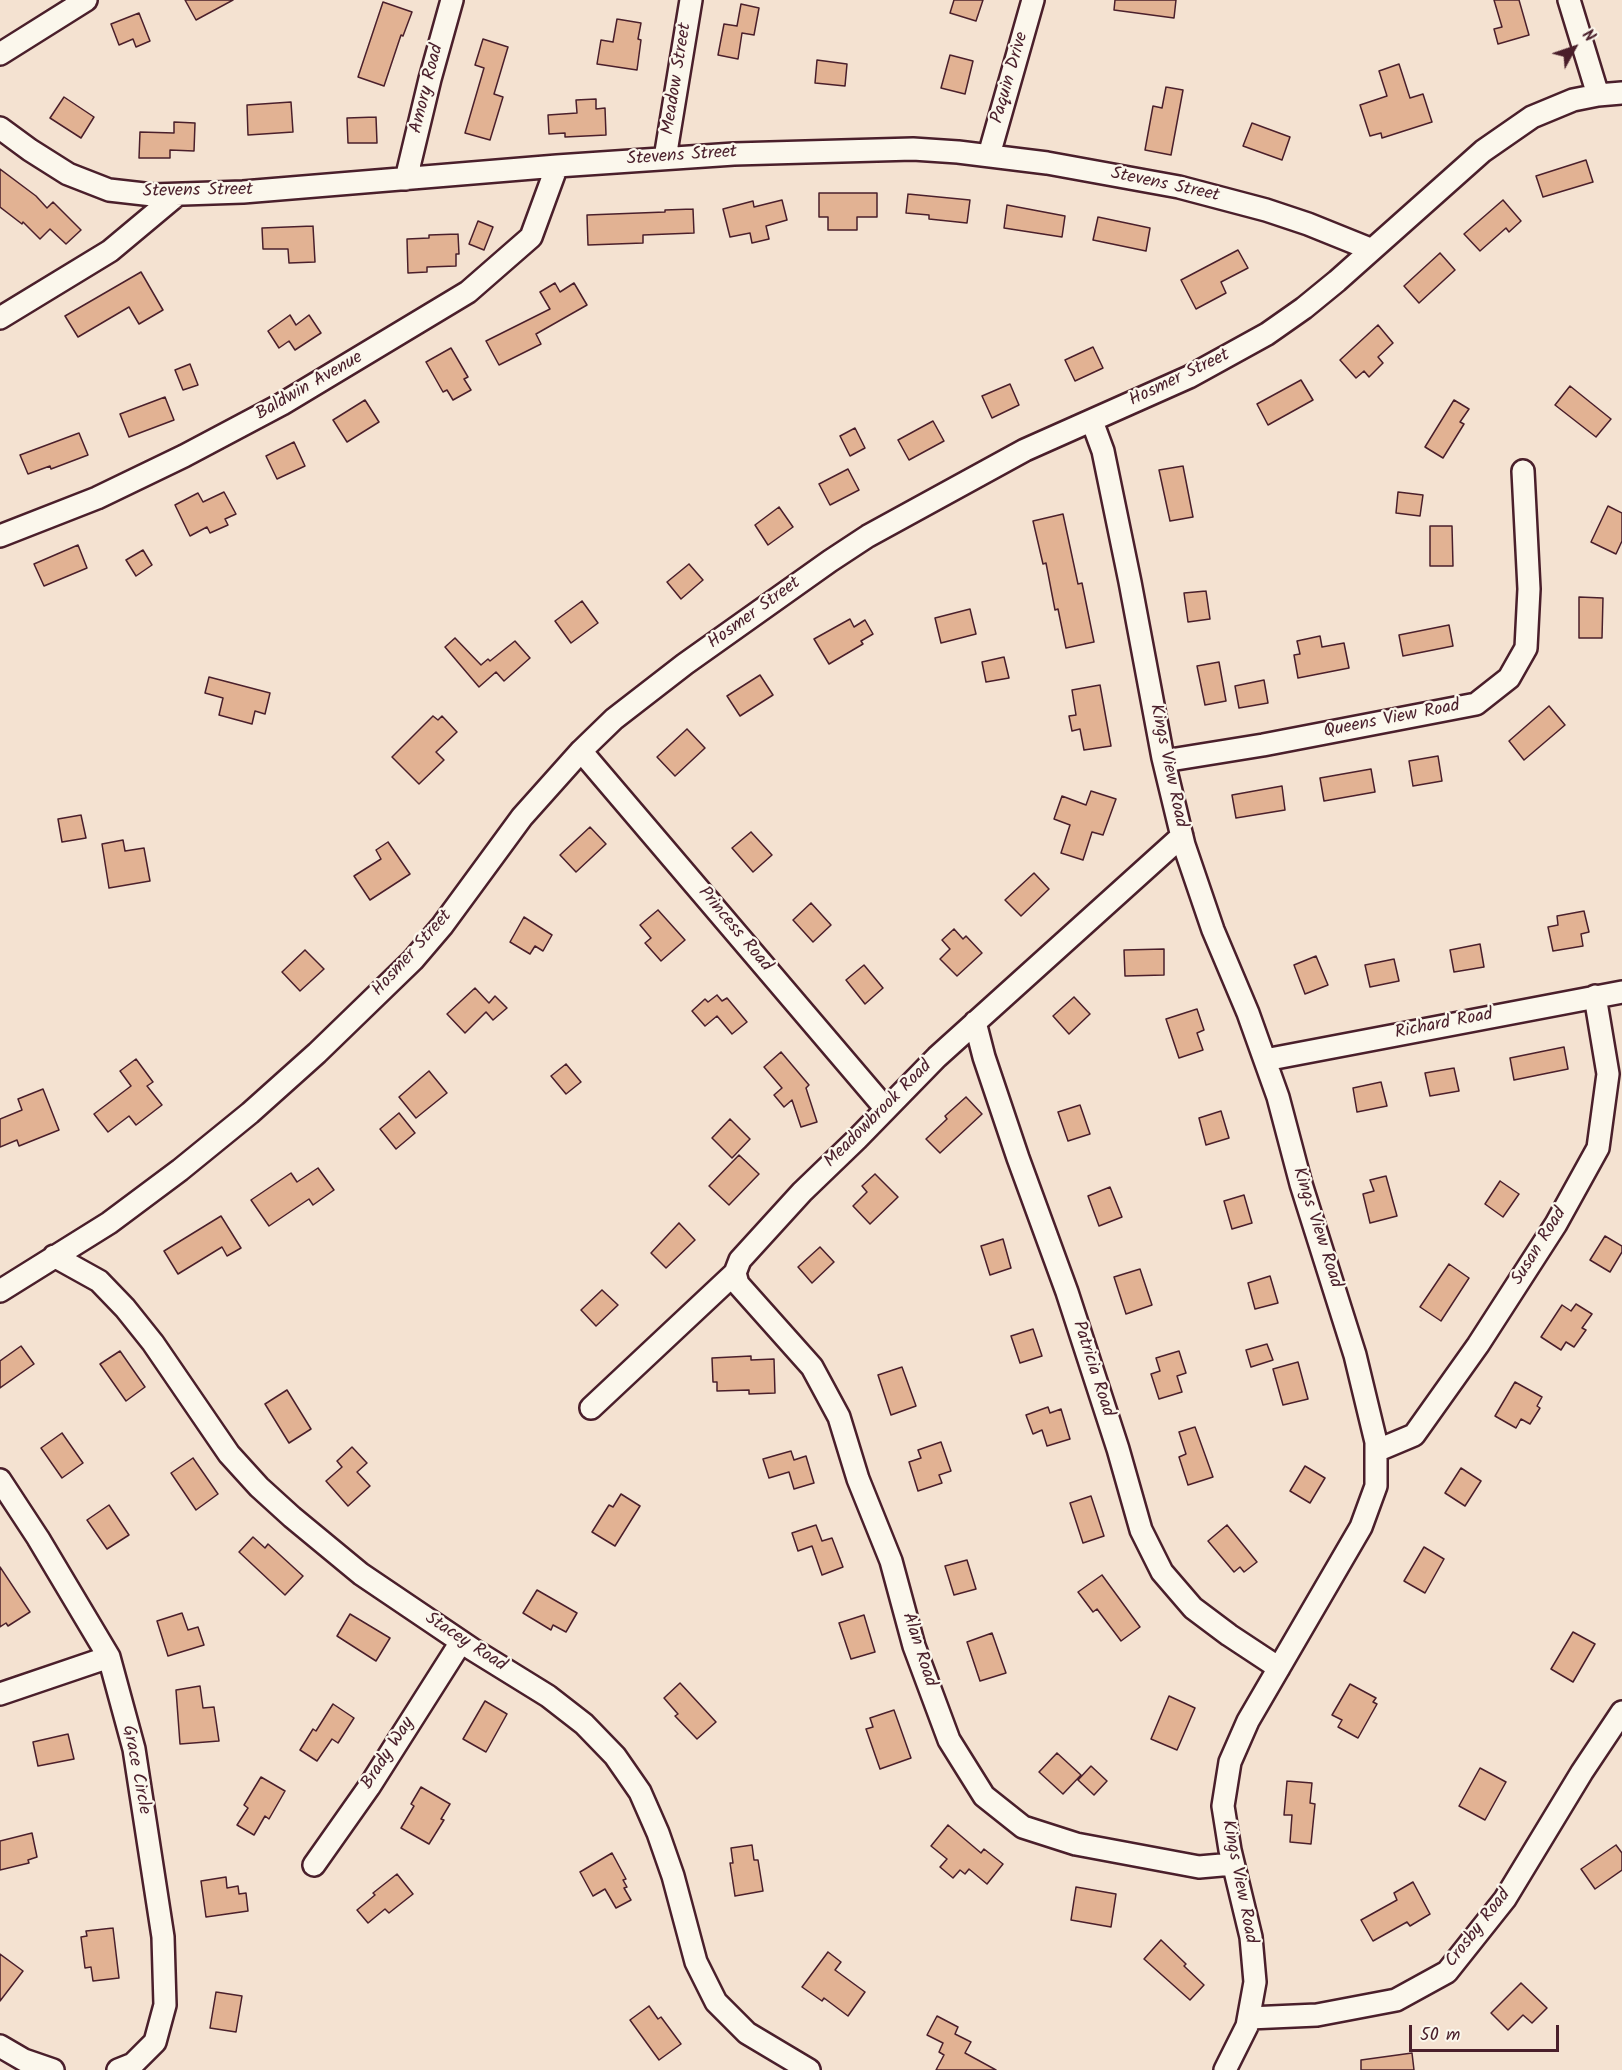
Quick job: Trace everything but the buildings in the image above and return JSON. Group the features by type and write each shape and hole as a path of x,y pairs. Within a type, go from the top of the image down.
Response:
{"street":[{"path":"0,54 86,0"},
{"name":"Amory Road","path":"406,179 452,0"},
{"name":"Meadow Street","path":"665,158 691,0"},
{"name":"Paquin Drive","path":"989,155 1033,0"},
{"path":"1569,0 1598,94"},
{"name":"Hosmer Street","path":"0,1291 109,1223 180,1170 283,1083 413,960 442,926 522,818 581,751 614,719 649,691 868,536 1025,450 1189,377 1267,334 1304,308 1483,151 1509,131 1552,108 1598,94 1622,93"},
{"name":"Stevens Street","path":"0,128 68,174 109,190 153,195 769,152 913,149 989,155 1135,178 1222,198 1308,224 1370,249"},
{"name":"Baldwin Avenue","path":"0,536 97,498 184,456 282,404 468,292 531,237 557,166"},
{"path":"0,318 110,251 177,195"},
{"name":"Kings View Road","path":"1092,421 1103,451 1164,761 1182,836 1197,888 1265,1060 1301,1184 1355,1354 1376,1442 1376,1486 1361,1527 1248,1721 1230,1761 1223,1806 1233,1864 1251,1937 1255,1982 1249,2018"},
{"name":"Queens View Road","path":"1164,761 1263,745 1476,704 1509,678 1526,648 1529,589 1523,471"},
{"name":"Princess Road","path":"581,751 886,1109"},
{"name":"Meadowbrook Road","path":"591,1408 735,1274 740,1260 802,1192 937,1057 1182,836"},
{"name":"Richard Road","path":"1265,1060 1622,992"},
{"name":"Susan Road","path":"1376,1451 1414,1434 1479,1345 1556,1224 1598,1148 1608,1074 1595,996"},
{"name":"Patricia Road","path":"975,1022 1017,1158 1067,1292 1118,1449 1141,1530 1161,1572 1193,1608 1279,1668"},
{"name":"Stacey Road","path":"54,1256 99,1281 125,1308 153,1343 229,1454 259,1487 325,1547 460,1642 548,1696 584,1724 615,1755 640,1792 658,1833 676,1886 696,1962 716,2002 747,2033 808,2070"},
{"name":"Alan Road","path":"735,1274 738,1284 812,1367 839,1417 858,1479 891,1561 914,1646 949,1740 984,1796 1023,1827 1076,1844 1199,1867 1233,1864"},
{"name":"Grace Circle","path":"0,1480 38,1538 109,1657 134,1749 163,1937 165,2005 155,2042 133,2064 118,2070"},
{"name":"Brady Way","path":"314,1865 369,1787 460,1642"},
{"path":"0,1694 109,1657"},
{"name":"Crosby Road","path":"1249,2018 1317,2015 1396,2000 1447,1972 1505,1899 1582,1772 1622,1712"},
{"path":"1225,2070 1249,2018"},
{"path":"0,2046 24,2060 53,2070"}]}
